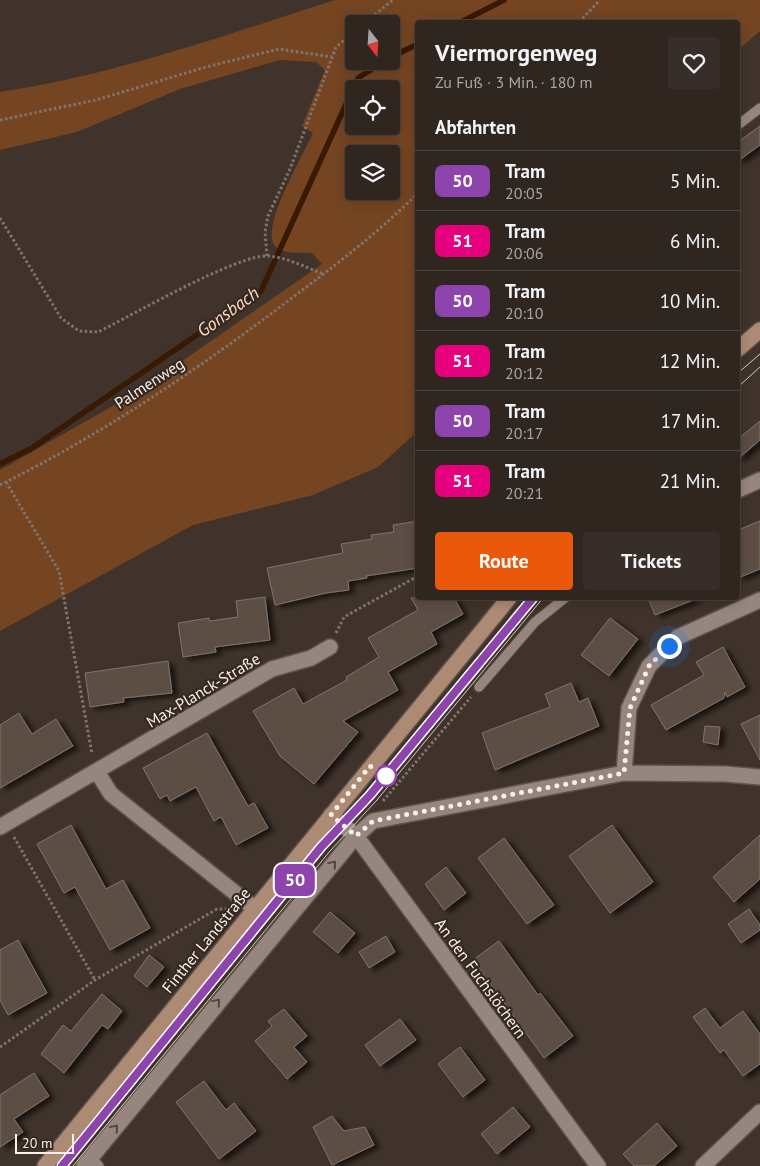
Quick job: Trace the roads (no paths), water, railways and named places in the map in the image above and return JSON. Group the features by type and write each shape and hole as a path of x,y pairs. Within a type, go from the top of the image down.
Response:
{"main road":[{"path":"740,347 760,330"},
{"name":"Finther Landstraße","path":"45,1166 506,600"}],"street":[{"path":"740,489 760,480"},
{"path":"624,773 630,708 649,666 678,637 760,600"},
{"name":"Max-Planck-Straße","path":"3,826 96,768 272,669 310,658 330,647"},
{"path":"96,768 111,794 254,908"},
{"path":"92,1163 356,836 373,821 624,773 726,774 760,778"},
{"name":"An den Fuchslöchern","path":"331,815 356,836 598,1166"},
{"path":"704,1166 758,1119"}],"lane":[{"path":"740,123 760,108"},
{"path":"478,689 535,622 562,600"}],"waterway":[{"name":"Gonsbach","path":"465,20 504,0"},
{"name":"Gonsbach","path":"400,53 415,45"},
{"name":"Gonsbach","path":"0,464 32,448 261,291 358,78 371,70"}],"tram line":[{"path":"740,371 760,354"},
{"path":"740,385 760,367"},
{"path":"62,1166 321,847 370,795 531,600"},
{"name":"50","path":"62,1166 321,847 370,795 531,600"},
{"path":"73,1166 330,851 377,800 541,600"}]}
